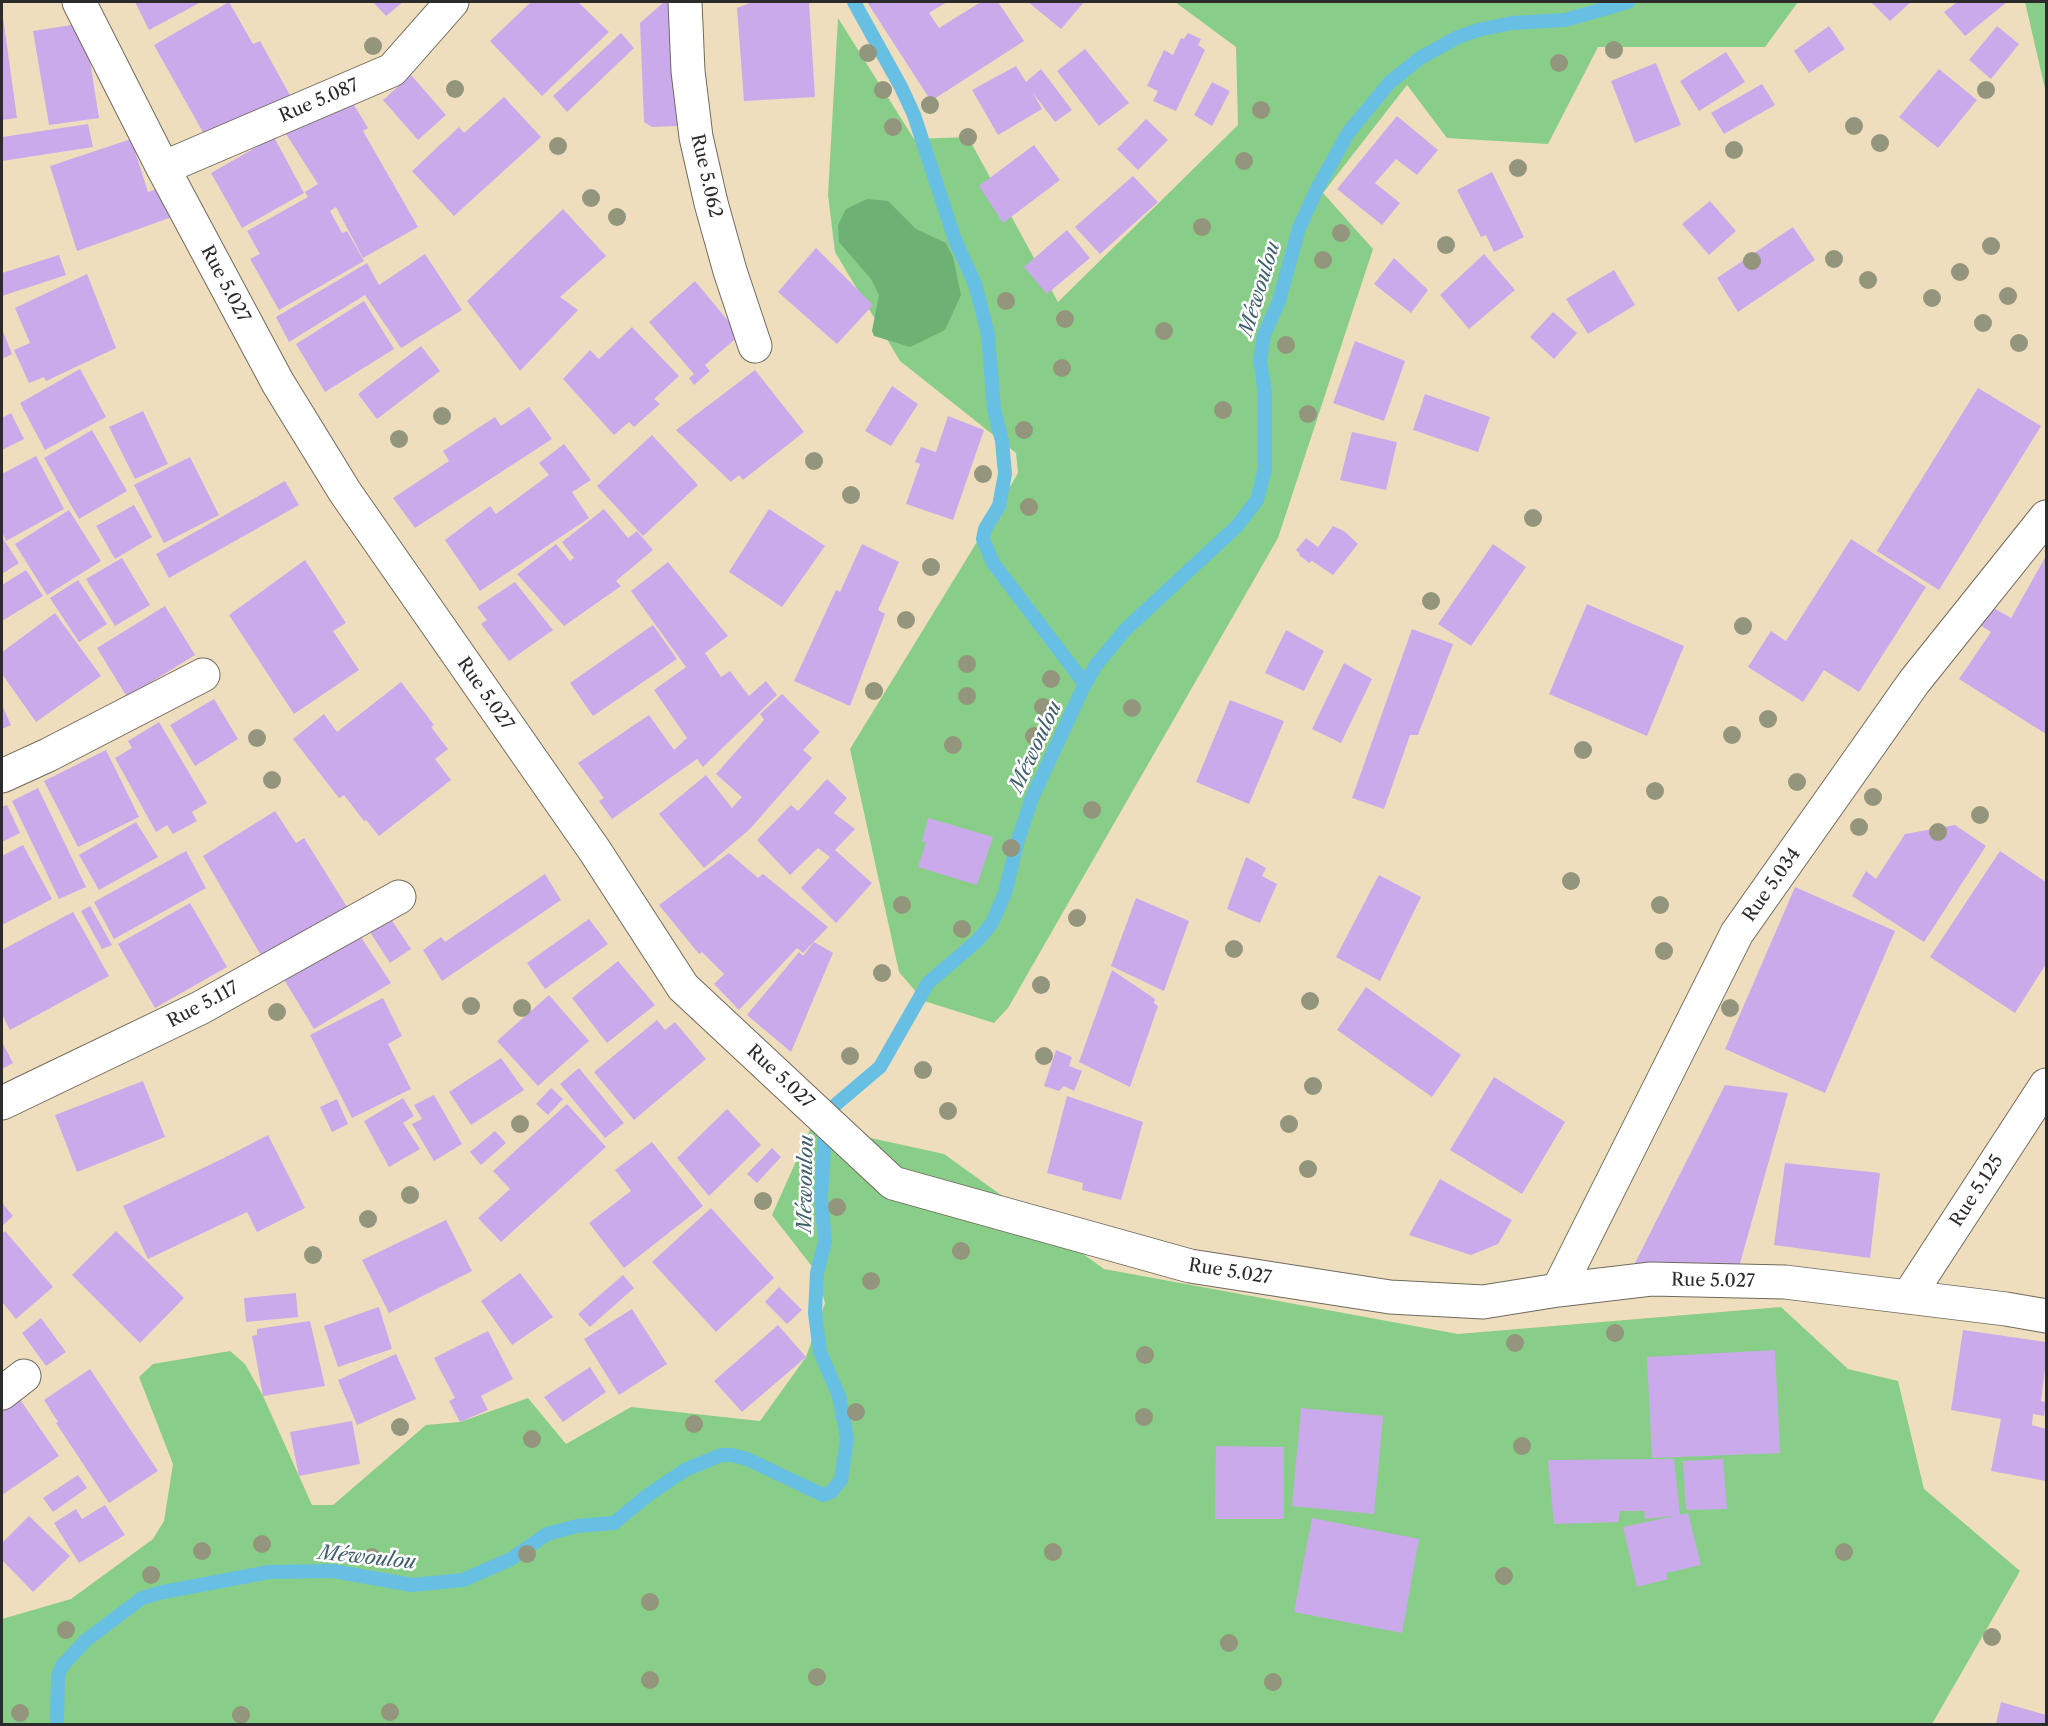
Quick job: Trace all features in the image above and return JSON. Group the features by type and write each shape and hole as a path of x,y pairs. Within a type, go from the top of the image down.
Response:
{"street":[{"name":"Rue 5.027","path":"79,2 163,168 278,383 345,492 595,851 683,987 892,1183 1190,1266 1390,1297 1483,1302 1558,1290 1651,1280 1762,1281 2006,1309 2046,1316"},
{"name":"Rue 5.087","path":"163,168 392,70 452,2"},
{"name":"Rue 5.062","path":"685,2 688,71 696,137 730,271 755,346"},
{"name":"Rue 5.034","path":"1558,1290 1737,933 1914,682 2046,517"},
{"path":"2,776 48,755 203,675"},
{"name":"Rue 5.117","path":"2,1103 200,1008 399,897"},
{"name":"Rue 5.125","path":"1908,1297 2046,1085"}],"green space":[{"path":"1175,2 1798,2 1765,47 1598,47 1548,144 1447,138 1407,85 1323,193 1373,249 1278,538 1008,1008 994,1023 924,1001 899,972 850,749 1018,473 1016,453 900,361 835,252 828,195 838,18 914,139 968,137 1058,302 1238,125 1236,47"},
{"path":"2025,2 2046,2 2046,93"},
{"path":"867,199 888,201 916,229 946,243 953,257 961,295 945,330 910,347 874,336 872,331 879,295 871,279 839,242 838,225 846,209"},
{"path":"825,1128 944,1154 1104,1269 1458,1334 1781,1307 1848,1369 1898,1381 1924,1489 2020,1571 1932,1724 2,1724 2,1619 71,1599 153,1539 164,1521 173,1464 139,1377 153,1364 230,1351 245,1364 263,1396 312,1505 333,1505 426,1425 460,1422 528,1398 566,1444 631,1407 760,1421 806,1357 825,1303 817,1273 772,1215 810,1130"}],"building":[{"path":"135,2 201,2 149,30"},
{"path":"229,2 253,44 260,41 291,97 209,143 154,45"},
{"path":"373,2 403,2 386,16"},
{"path":"531,2 578,2 609,32 542,96 490,41"},
{"path":"664,2 673,2 678,126 652,127 644,122 640,23"},
{"path":"752,2 809,2 815,97 744,101 737,8"},
{"path":"867,2 947,2 929,13 939,28 981,2 998,2 1024,41 931,101"},
{"path":"1028,2 1084,2 1061,29"},
{"path":"1871,2 1911,2 1890,21"},
{"path":"1957,2 2007,2 1965,36 1944,12"},
{"path":"2,18 17,118 2,120"},
{"path":"84,23 99,118 49,125 33,31"},
{"path":"1829,26 1845,49 1809,73 1794,51"},
{"path":"1997,26 2019,44 1991,79 1969,60"},
{"path":"621,33 634,48 567,112 553,96"},
{"path":"1188,33 1201,39 1198,45 1205,50 1176,111 1153,101 1158,91 1147,86 1164,50 1173,55 1181,38 1184,39"},
{"path":"1085,49 1129,103 1099,126 1057,71"},
{"path":"1726,52 1745,82 1699,111 1680,81"},
{"path":"1656,63 1681,125 1635,143 1611,81"},
{"path":"1016,66 1026,82 1041,69 1072,110 1055,122 1033,93 1042,109 998,135 972,90"},
{"path":"1939,69 1977,100 1938,148 1899,117"},
{"path":"411,75 446,115 418,140 383,100"},
{"path":"1212,82 1230,91 1212,126 1194,115"},
{"path":"1762,84 1775,105 1724,134 1711,113"},
{"path":"348,95 368,128 363,131 418,227 363,258 336,207 330,211 342,233 347,231 364,261 279,310 250,259 260,254 247,231 308,197 305,192 318,184 286,134"},
{"path":"504,97 541,137 454,216 412,171 459,127 464,133"},
{"path":"1397,116 1438,150 1417,175 1396,159 1375,183 1400,203 1382,225 1337,189"},
{"path":"1146,119 1168,140 1138,170 1117,149"},
{"path":"88,124 93,147 2,161 2,137"},
{"path":"274,137 304,193 242,228 211,173"},
{"path":"131,139 148,192 162,187 172,217 77,251 50,166"},
{"path":"1034,145 1060,180 1003,223 979,186"},
{"path":"1492,172 1524,237 1494,252 1486,235 1481,237 1457,190"},
{"path":"1133,176 1158,202 1100,254 1075,227"},
{"path":"1710,201 1736,231 1709,255 1682,224"},
{"path":"563,209 606,256 560,297 578,310 520,371 467,301"},
{"path":"1793,227 1815,260 1738,312 1717,278"},
{"path":"1067,230 1090,258 1047,294 1024,267"},
{"path":"816,248 873,305 837,344 778,292"},
{"path":"425,254 462,310 401,348 365,295 289,342 276,317 367,263 379,285"},
{"path":"1484,254 1515,290 1469,329 1440,295"},
{"path":"59,255 66,275 2,296 2,273"},
{"path":"1394,258 1428,290 1411,313 1374,284"},
{"path":"1614,270 1635,305 1588,334 1566,299"},
{"path":"87,274 116,348 46,381 44,377 29,383 14,350 30,343 15,308"},
{"path":"695,281 740,335 705,365 710,371 694,385 689,378 694,374 649,322"},
{"path":"364,301 394,349 325,392 296,344"},
{"path":"1553,312 1577,333 1554,359 1530,337"},
{"path":"632,327 679,376 654,399 660,404 634,427 629,422 614,435 563,379 590,350 599,359"},
{"path":"2,329 12,354 2,359"},
{"path":"1355,341 1405,361 1384,421 1333,403"},
{"path":"421,346 440,371 377,419 358,394"},
{"path":"80,369 106,417 45,450 20,403"},
{"path":"755,370 804,432 743,480 739,475 731,482 676,430"},
{"path":"892,386 918,404 891,446 865,431"},
{"path":"1978,388 2041,426 1939,590 1877,551"},
{"path":"1425,394 1490,417 1478,452 1413,430"},
{"path":"529,407 552,439 415,528 393,498 449,461 443,451 495,417 501,426"},
{"path":"143,411 168,464 135,479 109,427"},
{"path":"11,413 24,439 2,450 2,418"},
{"path":"948,416 984,430 953,520 906,504 920,464 915,462 921,447 936,452"},
{"path":"92,430 127,491 79,519 44,458"},
{"path":"1352,432 1397,442 1386,490 1340,480"},
{"path":"652,435 698,485 643,536 597,486"},
{"path":"564,444 591,480 572,492 589,518 480,591 445,540 490,506 496,514 549,475 539,463"},
{"path":"36,456 64,509 6,541 2,532 2,474"},
{"path":"190,457 219,515 164,543 134,485"},
{"path":"285,481 299,505 169,578 156,554"},
{"path":"134,505 152,537 115,559 96,526"},
{"path":"604,509 628,538 637,531 653,550 616,581 621,586 564,626 517,574 556,544 570,561 574,558 562,542"},
{"path":"769,509 825,546 782,607 729,572"},
{"path":"69,510 101,561 47,595 15,544"},
{"path":"1333,526 1344,531 1358,544 1333,575 1312,561 1309,563 1296,550 1306,538 1318,547"},
{"path":"2,537 19,563 2,574"},
{"path":"1851,539 1926,587 1859,692 1824,670 1803,702 1748,667 1771,631 1786,641"},
{"path":"862,544 899,562 878,610 885,614 850,706 794,681 836,590 840,592"},
{"path":"1493,544 1526,567 1471,646 1438,624"},
{"path":"2046,556 2046,734 1959,679 1991,632 1977,623 1987,604 2011,618"},
{"path":"122,558 150,605 115,626 86,579"},
{"path":"305,560 346,623 333,631 359,670 294,714 229,615"},
{"path":"668,562 728,636 705,653 721,677 730,671 749,696 766,681 777,695 703,767 697,759 612,819 599,801 604,798 578,763 649,715 674,750 687,738 654,690 686,667 631,591"},
{"path":"26,570 43,596 2,621 2,585"},
{"path":"78,580 107,624 79,642 50,598"},
{"path":"515,582 553,630 509,661 481,624 487,620 477,607"},
{"path":"1587,604 1684,646 1647,736 1549,694"},
{"path":"165,606 195,655 127,697 97,648"},
{"path":"55,613 101,676 36,722 2,674 2,652"},
{"path":"653,625 677,659 593,716 570,683"},
{"path":"1412,629 1453,644 1418,735 1410,735 1384,809 1352,798"},
{"path":"1286,630 1324,651 1304,691 1265,673"},
{"path":"1344,663 1372,679 1341,743 1312,729"},
{"path":"401,682 434,725 431,727 448,749 435,759 451,780 379,836 344,795 339,798 293,739 324,714 337,732"},
{"path":"782,694 820,732 803,750 812,758 750,829 704,868 659,814 706,775 732,808 742,797 716,774 764,720 760,714"},
{"path":"214,699 238,739 195,766 170,725"},
{"path":"1230,700 1284,721 1249,804 1196,782"},
{"path":"2,705 11,725 2,729"},
{"path":"159,722 207,803 192,812 197,821 173,834 167,825 156,832 115,758 132,748 128,741"},
{"path":"106,750 139,817 78,847 44,781"},
{"path":"827,779 847,798 834,813 855,829 835,850 872,883 836,923 801,888 830,857 818,848 790,875 757,840 791,805 798,811"},
{"path":"38,788 86,887 59,899 12,801"},
{"path":"7,805 20,833 2,842 2,807"},
{"path":"275,811 296,843 304,838 349,910 263,959 203,856"},
{"path":"928,818 993,837 977,885 918,867 926,842 922,842"},
{"path":"136,822 158,857 99,890 79,855"},
{"path":"1955,825 1986,846 1924,942 1852,896 1866,871 1876,879 1905,834"},
{"path":"23,845 52,899 2,925 2,856"},
{"path":"186,851 206,888 114,939 94,902"},
{"path":"2000,851 2046,882 2046,964 2015,1013 1930,957"},
{"path":"729,853 758,878 763,874 828,927 803,953 797,948 739,1010 714,984 724,974 702,952 699,954 659,905"},
{"path":"1246,857 1266,868 1262,876 1277,884 1260,923 1227,909"},
{"path":"545,874 561,900 442,981 423,950 441,937 445,942"},
{"path":"1379,875 1421,897 1380,981 1336,957"},
{"path":"1795,887 1895,931 1825,1093 1725,1049"},
{"path":"1136,898 1189,921 1164,991 1111,966"},
{"path":"190,903 227,967 155,1008 118,944"},
{"path":"90,906 112,945 102,949 81,911"},
{"path":"73,912 109,976 10,1030 2,1014 2,950"},
{"path":"391,919 411,949 390,963 370,932"},
{"path":"589,919 608,944 545,989 527,963"},
{"path":"357,931 391,983 314,1029 282,976"},
{"path":"814,942 833,953 791,1052 747,1015 799,952 803,956"},
{"path":"618,961 655,1005 607,1043 572,998"},
{"path":"1112,970 1155,999 1154,1003 1158,1006 1130,1087 1079,1062"},
{"path":"1366,987 1461,1055 1432,1097 1337,1030"},
{"path":"549,995 589,1041 538,1086 497,1041"},
{"path":"383,998 402,1036 388,1044 411,1089 352,1118 310,1035"},
{"path":"657,1020 665,1030 675,1022 706,1059 634,1120 594,1072"},
{"path":"2,1042 13,1063 2,1069"},
{"path":"1056,1050 1072,1057 1069,1066 1082,1071 1074,1091 1064,1086 1059,1091 1044,1086"},
{"path":"501,1058 524,1090 471,1125 449,1092"},
{"path":"579,1068 624,1123 605,1138 560,1084"},
{"path":"1494,1077 1565,1122 1522,1194 1450,1150"},
{"path":"143,1081 165,1137 77,1172 55,1115"},
{"path":"1725,1085 1788,1093 1737,1274 1632,1269"},
{"path":"551,1088 563,1099 548,1115 536,1104"},
{"path":"434,1095 462,1144 434,1161 412,1124 422,1119 414,1105"},
{"path":"1067,1096 1143,1122 1121,1200 1082,1190 1083,1183 1047,1173"},
{"path":"403,1098 414,1116 403,1123 420,1149 389,1167 364,1121"},
{"path":"337,1099 348,1124 332,1132 320,1107"},
{"path":"567,1104 606,1147 501,1242 478,1218 510,1189 493,1171"},
{"path":"727,1109 761,1145 709,1196 677,1158"},
{"path":"495,1131 506,1143 481,1165 470,1152"},
{"path":"268,1135 305,1208 257,1232 247,1212 148,1259 123,1206"},
{"path":"652,1142 703,1206 624,1268 589,1223 631,1191 615,1170"},
{"path":"772,1148 781,1157 757,1183 747,1174"},
{"path":"1785,1163 1880,1173 1870,1258 1774,1245"},
{"path":"1440,1179 1512,1220 1498,1244 1471,1255 1409,1235"},
{"path":"2,1203 13,1216 2,1226"},
{"path":"711,1208 774,1278 716,1332 652,1262"},
{"path":"446,1220 472,1271 389,1313 362,1260"},
{"path":"5,1231 53,1287 16,1319 2,1302 2,1234"},
{"path":"116,1231 184,1298 140,1343 72,1275"},
{"path":"520,1273 553,1317 512,1345 481,1301"},
{"path":"623,1275 634,1288 590,1327 578,1314"},
{"path":"779,1287 802,1310 787,1324 765,1302"},
{"path":"296,1293 298,1317 246,1322 244,1298"},
{"path":"379,1307 392,1349 338,1367 324,1326"},
{"path":"632,1309 667,1364 619,1395 584,1339"},
{"path":"41,1318 66,1352 46,1366 22,1333"},
{"path":"310,1321 325,1386 263,1396 252,1336 257,1335 257,1329"},
{"path":"778,1325 806,1357 742,1412 714,1381"},
{"path":"1963,1330 2046,1342 2041,1401 2046,1402 2044,1416 2033,1414 2032,1425 2046,1429 2046,1481 1991,1471 2001,1419 1951,1410"},
{"path":"488,1331 513,1379 481,1396 488,1410 460,1422 449,1401 455,1398 434,1358"},
{"path":"1775,1350 1780,1453 1652,1458 1647,1357"},
{"path":"396,1354 416,1399 357,1425 338,1380"},
{"path":"590,1367 606,1392 563,1422 544,1397"},
{"path":"90,1369 158,1471 109,1503 56,1423 58,1422 44,1400"},
{"path":"19,1398 59,1456 2,1495 2,1410"},
{"path":"1301,1408 1383,1416 1374,1514 1292,1506"},
{"path":"352,1421 360,1464 299,1476 290,1432"},
{"path":"1216,1446 1284,1447 1284,1519 1215,1519"},
{"path":"1674,1459 1680,1515 1645,1519 1644,1511 1620,1511 1618,1522 1554,1524 1548,1460"},
{"path":"1723,1459 1727,1509 1686,1510 1683,1461"},
{"path":"78,1475 87,1488 53,1512 43,1498"},
{"path":"105,1505 125,1535 79,1563 54,1523 76,1509 82,1519"},
{"path":"1688,1513 1701,1565 1666,1573 1668,1579 1637,1587 1623,1527"},
{"path":"29,1516 70,1556 33,1592 2,1560 2,1543"},
{"path":"1312,1518 1419,1539 1402,1633 1294,1612"},
{"path":"2001,1702 2046,1715 2046,1724 1996,1724"}],"waterway":[{"path":"854,2 914,115 955,240 975,284 988,334 994,409 1002,441 1005,474 999,506 985,529 983,539 993,563 1085,684"},
{"name":"Méwoulou","path":"57,1724 58,1676 62,1666 85,1641 142,1598 269,1572 333,1571 412,1585 463,1580 511,1559 547,1534 577,1526 614,1523 648,1495 685,1470 721,1455 747,1459 823,1495 831,1492 841,1480 847,1438 839,1396 820,1352 815,1313 817,1273 825,1242 821,1199 825,1128 834,1106 880,1067 928,983 978,940 992,923 1005,893 1018,840 1032,798 1096,665 1126,629 1237,526 1257,500 1265,469 1265,393 1260,361 1264,335 1279,301 1299,228 1317,189 1348,133 1390,82 1420,58 1458,37 1478,30 1512,23 1565,20 1628,2"}]}
